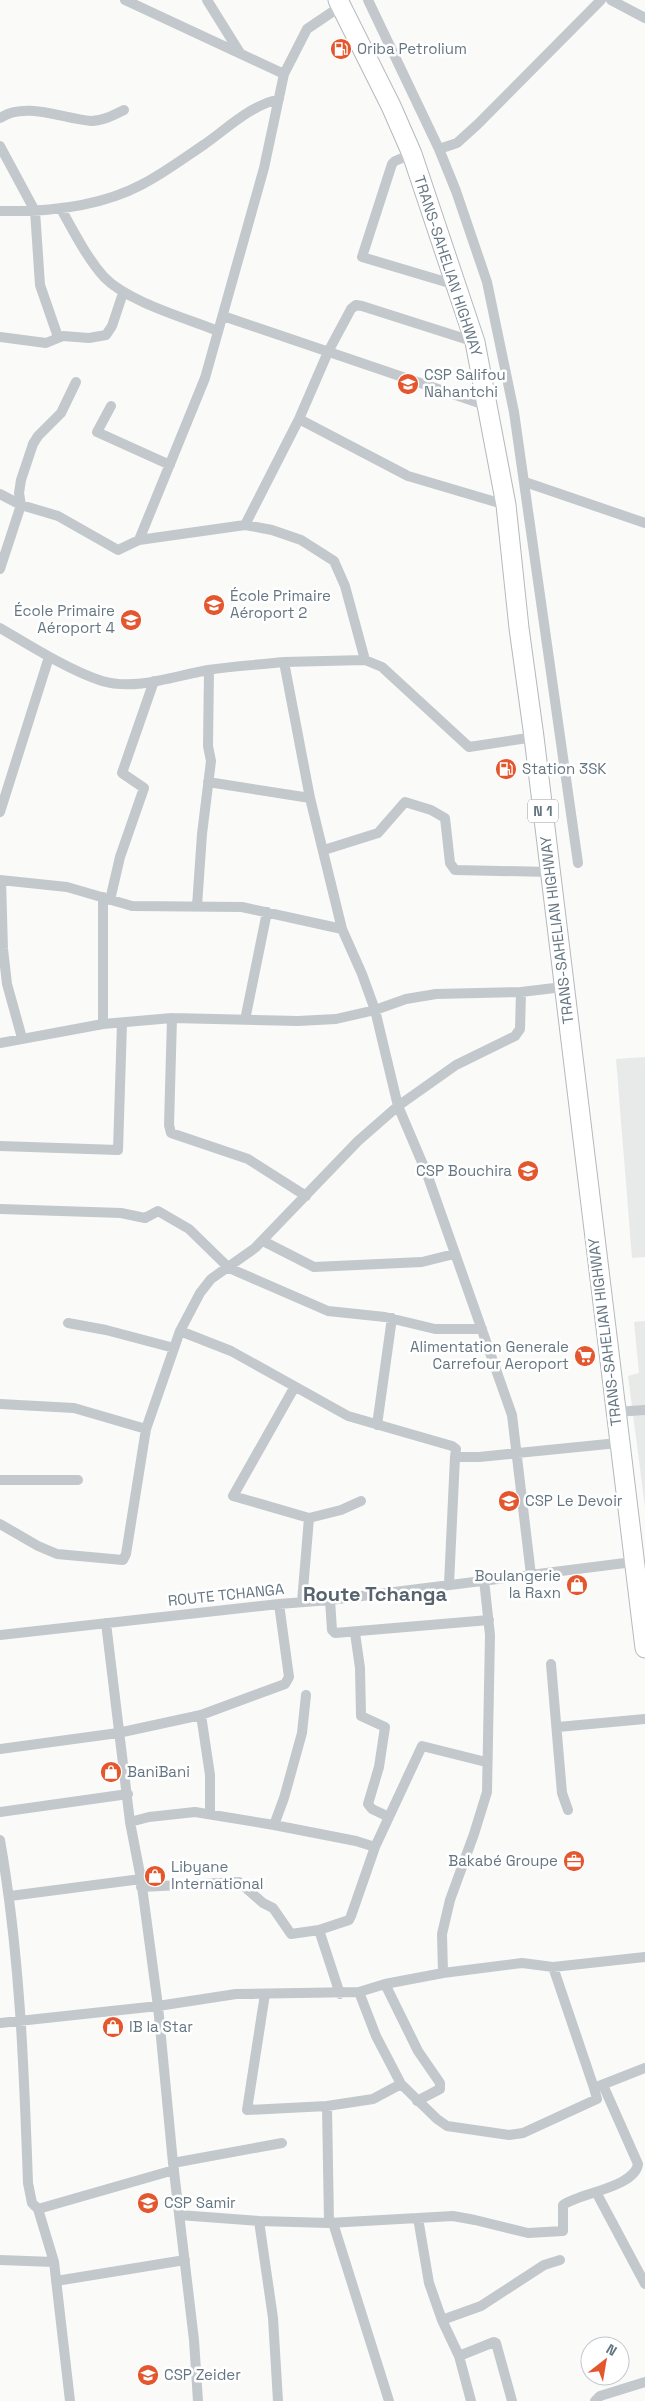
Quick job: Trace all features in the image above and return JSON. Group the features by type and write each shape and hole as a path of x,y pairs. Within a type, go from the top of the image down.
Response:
{"highway":[{"name":"TRANS-SAHELIAN HIGHWAY","path":"339,3 391,106 412,154 475,342 488,406 506,505 519,628 534,737 618,1443 638,1571 645,1648"}],"street":[{"path":"125,0 284,74"},
{"path":"207,0 240,54"},
{"path":"368,0 439,149 487,282 514,412 525,482 578,863"},
{"path":"439,149 457,143 478,124 601,0"},
{"path":"611,0 645,18"},
{"path":"139,540 205,378 264,168 284,74 307,29 339,3"},
{"path":"0,210 35,212 61,209 126,192 143,184 258,105 279,99"},
{"path":"0,118 22,110 92,121 100,120 124,110"},
{"path":"0,146 35,212 40,285 58,337"},
{"path":"412,154 392,164 362,257 456,285"},
{"path":"61,209 85,250 104,277 123,293 218,332"},
{"path":"0,337 46,343 63,336 89,338 109,334 123,293"},
{"path":"246,525 299,419 328,352 347,315 356,305 475,342"},
{"path":"223,316 488,406"},
{"path":"0,569 21,505 19,493 21,480 33,444 38,436 61,413 76,382"},
{"path":"110,406 98,432 170,465"},
{"path":"299,419 408,476 506,505"},
{"path":"525,482 645,524"},
{"path":"0,494 21,505 58,516 118,550 139,540 246,525 272,530 301,540 334,561 345,586 365,660"},
{"path":"0,628 49,657 101,680 120,684 154,681 209,670 284,662 365,660 382,667 469,747 534,737"},
{"path":"0,812 49,657"},
{"path":"284,662 310,798 342,929 362,974 375,1010 398,1106 427,1174 512,1414 518,1453 530,1575"},
{"path":"196,906 211,761 208,746 209,670"},
{"path":"102,1024 106,899 144,788 122,773 154,681"},
{"path":"208,782 310,798"},
{"path":"324,850 378,833 405,802 431,810 445,818 450,863 455,870 550,872"},
{"path":"22,1038 7,984 3,949 0,880 45,883 126,905 150,908 229,905 342,929"},
{"path":"245,1020 268,912"},
{"path":"0,1043 102,1024 172,1018 245,1020 336,1019 375,1010 406,999 436,994 520,992 563,988"},
{"path":"0,1524 43,1549 57,1554 123,1560 126,1554 146,1429 180,1331 204,1286 263,1241 358,1141 398,1106 456,1065 515,1036 520,1029 520,992"},
{"path":"172,1018 169,1125 171,1133 248,1159 306,1196"},
{"path":"0,1146 118,1150 122,1023"},
{"path":"0,1208 121,1213 145,1218 158,1211 189,1229 229,1268 328,1311 392,1318 435,1329 482,1330"},
{"path":"263,1241 314,1267 422,1262 454,1254"},
{"path":"377,1425 392,1318"},
{"path":"68,1324 106,1330 174,1348"},
{"path":"180,1331 231,1351 294,1388 348,1416 452,1446 456,1449 449,1584"},
{"path":"294,1388 233,1496 309,1518 340,1510 361,1501"},
{"path":"0,1404 74,1408 146,1429"},
{"path":"615,1412 645,1410"},
{"path":"455,1457 618,1443"},
{"path":"0,1480 78,1480"},
{"path":"302,1602 309,1518"},
{"name":"ROUTE TCHANGA","path":"0,1635 330,1600 530,1575 638,1571"},
{"path":"443,1973 442,1934 450,1900 482,1813 487,1792 489,1620 484,1580"},
{"path":"330,1600 333,1633 489,1620"},
{"path":"0,1748 118,1733 201,1715 288,1682 289,1677 279,1604"},
{"path":"106,1623 130,1822 141,1883 158,2006 194,2340 198,2401"},
{"path":"354,1632 360,1668 360,1716 384,1727 379,1767 368,1804 372,1809 389,1817"},
{"path":"551,1664 558,1727 562,1793 568,1810"},
{"path":"274,1825 284,1798 302,1733 306,1695"},
{"path":"201,1715 210,1775 210,1813"},
{"path":"558,1727 645,1719"},
{"path":"10,1896 141,1883 239,1882 273,1908 291,1934 319,1930 348,1920 351,1916 375,1847 422,1746 486,1762"},
{"path":"0,1812 128,1794"},
{"path":"130,1822 193,1812 210,1813 356,1841 375,1847"},
{"path":"0,1840 10,1896 21,2021 28,2183 32,2204 38,2209 54,2262 70,2401"},
{"path":"319,1930 340,1994"},
{"path":"0,2023 158,2006 236,1994 340,1994 359,1992 385,1984 443,1973 522,1963 553,1967 645,1957"},
{"path":"179,2214 259,2221 331,2223 453,2216 528,2233 562,2232 565,2229 563,2205 568,2201 596,2192 635,2174 638,2164 598,2087 553,1967"},
{"path":"385,1984 418,2051 440,2083 440,2089 417,2101"},
{"path":"359,1992 376,2036 401,2084 417,2101 447,2126 509,2135 523,2133 597,2099 598,2087"},
{"path":"265,1994 247,2110 327,2106 373,2099 401,2084"},
{"path":"598,2087 645,2068"},
{"path":"327,2106 331,2223 389,2401"},
{"path":"38,2209 174,2167 282,2143"},
{"path":"596,2192 645,2284"},
{"path":"418,2218 429,2283 442,2320 459,2356 471,2401"},
{"path":"259,2221 273,2318 278,2401"},
{"path":"0,2260 54,2262"},
{"path":"56,2281 185,2260"},
{"path":"442,2320 482,2306 544,2266 560,2260"},
{"path":"459,2356 496,2343 512,2401"},
{"path":"595,2401 600,2396 645,2382"}],"shaded area":[{"path":"645,1057 645,1257 632,1258 616,1059"},
{"path":"645,1321 645,1507 628,1376 639,1373 634,1322"}],"place":[{"name":"Oriba Petrolium","path":"341,49"},
{"name":"CSP Salifou Nahantchi","path":"408,384"},
{"name":"École Primaire Aéroport 2","path":"214,605"},
{"name":"École Primaire Aéroport 4","path":"131,620"},
{"name":"Station 3SK","path":"506,769"},
{"name":"CSP Bouchira","path":"528,1171"},
{"name":"Alimentation Generale Carrefour Aeroport","path":"585,1356"},
{"name":"CSP Le Devoir","path":"509,1501"},
{"name":"Boulangerie la Raxn","path":"577,1585"},
{"name":"BaniBani","path":"111,1772"},
{"name":"Bakabé Groupe","path":"574,1861"},
{"name":"Libyane International","path":"155,1876"},
{"name":"IB la Star","path":"113,2027"},
{"name":"CSP Samir","path":"148,2203"},
{"name":"CSP Zeider","path":"148,2375"}],"district":[{"name":"Route Tchanga","path":"375,1594"}]}
